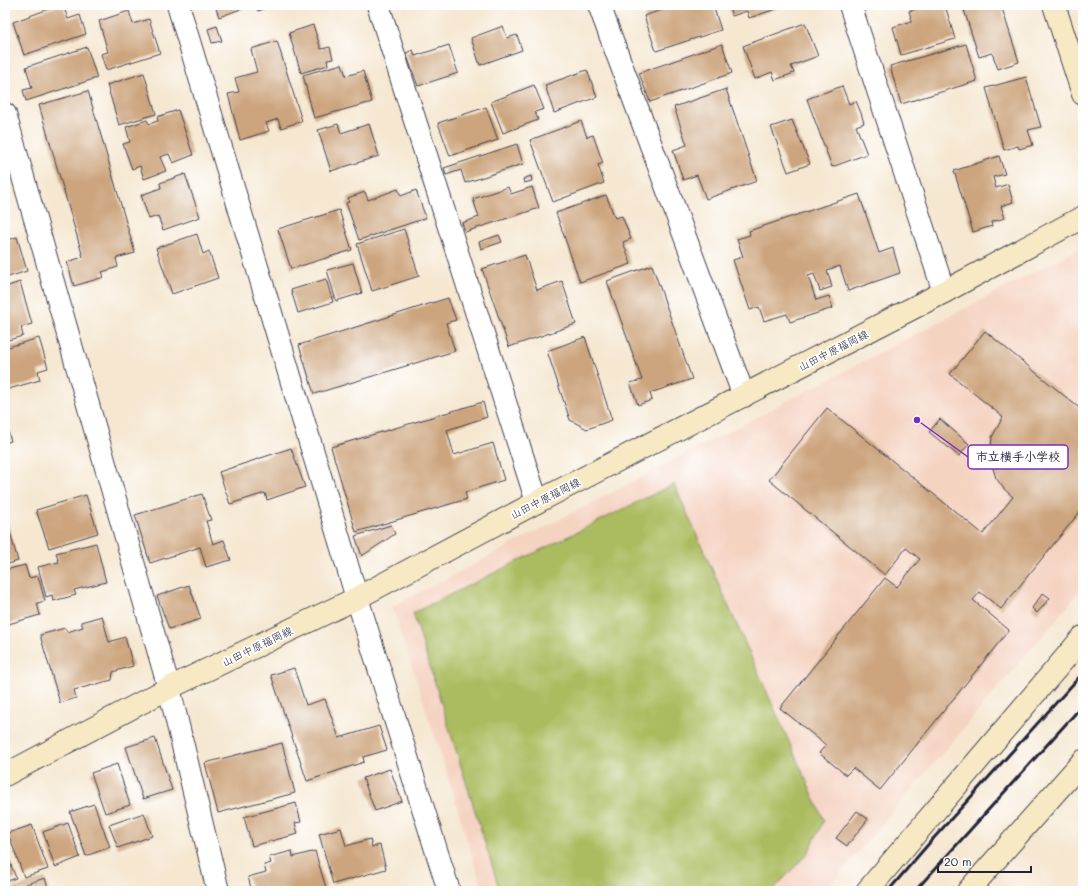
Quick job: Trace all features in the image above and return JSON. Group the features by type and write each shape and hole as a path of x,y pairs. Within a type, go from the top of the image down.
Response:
{"main road":[{"path":"1054,5 1083,94"},
{"name":"山田中原福岡線","path":"5,775 169,688 357,598 537,502 944,292 1083,217"},
{"path":"867,891 1083,636"},
{"path":"968,891 1075,779 1083,761"}],"street":[{"path":"178,5 357,598 449,891"},
{"path":"378,5 537,502"},
{"path":"599,5 744,396"},
{"path":"850,5 944,292"},
{"path":"5,114 169,688 218,891"}],"shaded area":[{"path":"1081,248 1083,253 1083,588 825,891 483,891 443,761 392,607"}],"green space":[{"path":"674,484 824,820 808,853 772,891 500,891 413,613"}],"building":[{"path":"63,5 68,19 80,15 86,34 24,55 13,22"},
{"path":"215,5 252,5 219,17"},
{"path":"256,5 275,5 258,11"},
{"path":"676,5 713,5 721,30 656,51 644,16"},
{"path":"728,5 788,5 749,18 747,11 732,16"},
{"path":"929,5 945,5 955,39 901,55 893,27 912,21 909,11"},
{"path":"979,5 1001,5 1019,62 998,69 992,53 979,57 964,10"},
{"path":"129,11 133,24 149,19 160,53 106,70 101,54 108,52 99,21"},
{"path":"805,23 818,56 791,66 794,73 775,80 772,72 755,79 743,46"},
{"path":"313,25 321,49 330,47 333,59 327,60 328,65 301,73 289,33"},
{"path":"217,26 222,41 212,43 208,29"},
{"path":"503,26 507,38 517,35 522,50 480,65 471,38"},
{"path":"277,41 302,121 281,128 278,119 266,123 269,131 240,140 228,94 239,92 235,78 257,72 251,49"},
{"path":"722,44 732,73 650,102 639,73"},
{"path":"966,44 977,81 901,104 890,66"},
{"path":"449,45 458,73 418,86 406,53 413,50 415,56"},
{"path":"87,47 97,78 26,101 23,90 32,88 26,67"},
{"path":"342,64 346,76 363,71 372,102 314,118 303,75"},
{"path":"587,70 597,97 554,113 545,85"},
{"path":"144,73 156,114 119,125 107,85"},
{"path":"1026,77 1041,127 1028,130 1033,145 1019,149 1018,146 1004,150 986,88"},
{"path":"534,85 544,109 535,112 538,120 503,133 491,102"},
{"path":"842,86 849,104 856,101 861,113 864,123 856,126 867,154 832,167 807,99"},
{"path":"726,89 757,181 706,199 697,175 683,180 673,150 687,145 674,107"},
{"path":"88,91 135,253 116,258 118,267 102,272 104,277 74,286 67,262 83,257 39,105"},
{"path":"486,107 498,140 450,156 438,123"},
{"path":"178,110 193,155 173,163 169,154 160,157 166,171 144,179 140,166 132,169 123,144 130,142 126,127 147,120 149,124 158,121 157,117"},
{"path":"792,120 810,164 788,172 771,127"},
{"path":"581,121 587,137 593,135 603,163 598,165 604,183 553,202 530,140"},
{"path":"338,124 341,133 369,124 379,156 331,171 318,130"},
{"path":"517,144 523,164 465,183 461,170 446,175 444,168"},
{"path":"999,156 1005,174 993,177 996,188 1008,184 1013,202 1001,206 1005,218 991,222 992,226 973,232 954,171"},
{"path":"185,174 200,217 163,230 158,216 149,219 141,195 161,188 160,183"},
{"path":"531,176 532,181 524,183 523,179"},
{"path":"508,187 511,194 532,187 539,208 465,232 462,223 479,217 473,199"},
{"path":"398,189 401,196 416,190 426,218 359,240 346,203 349,202 348,198 365,192 368,200"},
{"path":"859,194 879,253 893,248 900,273 848,291 840,266 827,270 832,287 820,291 814,274 808,276 816,300 829,296 833,308 790,322 787,314 764,321 759,307 750,310 733,260 743,257 737,239 750,235 749,231"},
{"path":"606,195 615,218 622,216 631,239 623,242 631,264 580,282 556,213"},
{"path":"339,210 352,250 291,269 278,229"},
{"path":"404,229 419,276 372,291 357,244"},
{"path":"197,234 203,254 209,251 218,278 172,294 156,248"},
{"path":"499,235 502,242 481,249 479,242"},
{"path":"17,237 27,271 5,278 5,241"},
{"path":"525,255 537,290 562,281 576,324 509,347 482,269"},
{"path":"353,263 362,293 336,301 327,270"},
{"path":"652,265 692,379 650,393 652,400 638,405 630,383 642,380 607,281"},
{"path":"326,279 333,302 298,313 291,290"},
{"path":"20,282 32,324 21,327 23,336 8,340 5,330 5,287"},
{"path":"448,298 456,320 446,323 455,351 314,394 299,345"},
{"path":"985,331 1083,411 1083,508 1001,609 980,592 973,600 1009,630 880,790 853,768 846,775 819,753 826,745 780,708 885,578 897,587 920,559 906,548 885,575 769,480 827,408 983,534 1013,497 1004,489 996,478 990,459 992,437 1003,417 950,374"},
{"path":"585,337 612,420 587,429 570,420 547,351"},
{"path":"39,338 48,368 38,371 40,380 5,390 5,348"},
{"path":"483,402 487,417 447,430 454,455 493,443 504,480 465,492 467,499 356,532 331,447"},
{"path":"940,419 969,444 959,456 929,432"},
{"path":"5,423 11,441 5,443"},
{"path":"291,448 305,487 267,500 265,493 230,504 219,472"},
{"path":"202,494 211,520 206,521 213,544 224,540 231,560 206,567 200,547 150,563 135,515"},
{"path":"86,495 98,533 49,548 36,510"},
{"path":"5,514 18,561 5,565"},
{"path":"391,525 395,534 362,556 355,536"},
{"path":"96,543 106,582 74,590 76,595 53,601 52,595 46,597 38,567 59,562 56,553"},
{"path":"25,565 29,578 38,576 45,601 37,603 40,615 5,625 5,570"},
{"path":"189,585 201,619 169,629 157,596"},
{"path":"1043,593 1050,598 1037,613 1032,608"},
{"path":"102,616 109,642 125,637 133,666 113,672 112,680 74,690 76,698 60,703 40,635 65,628 67,632 83,627 81,622"},
{"path":"294,668 306,705 325,699 339,738 379,726 387,750 363,757 364,762 307,781 271,675"},
{"path":"155,738 172,790 143,799 126,747"},
{"path":"282,743 295,793 218,813 205,763"},
{"path":"117,764 130,805 105,813 91,773"},
{"path":"390,769 402,801 375,811 363,778"},
{"path":"296,803 301,822 295,823 298,834 252,846 244,817"},
{"path":"94,804 110,847 86,856 70,812"},
{"path":"857,811 868,819 847,846 836,838"},
{"path":"144,813 152,836 118,848 109,825"},
{"path":"68,823 80,857 55,867 43,832"},
{"path":"32,825 48,869 24,877 8,833"},
{"path":"341,828 346,846 370,839 372,847 380,845 386,869 333,884 319,834"},
{"path":"5,849 16,878 5,882"},
{"path":"292,851 293,857 315,851 326,888 315,891 252,891 248,877 266,872 264,865 271,863 269,857"},
{"path":"45,878 49,891 8,891 8,890"}],"railway":[{"path":"888,891 932,840 1083,673"},
{"path":"915,891 1083,705"}],"place":[{"name":"市立横手小学校","path":"917,420"}]}
